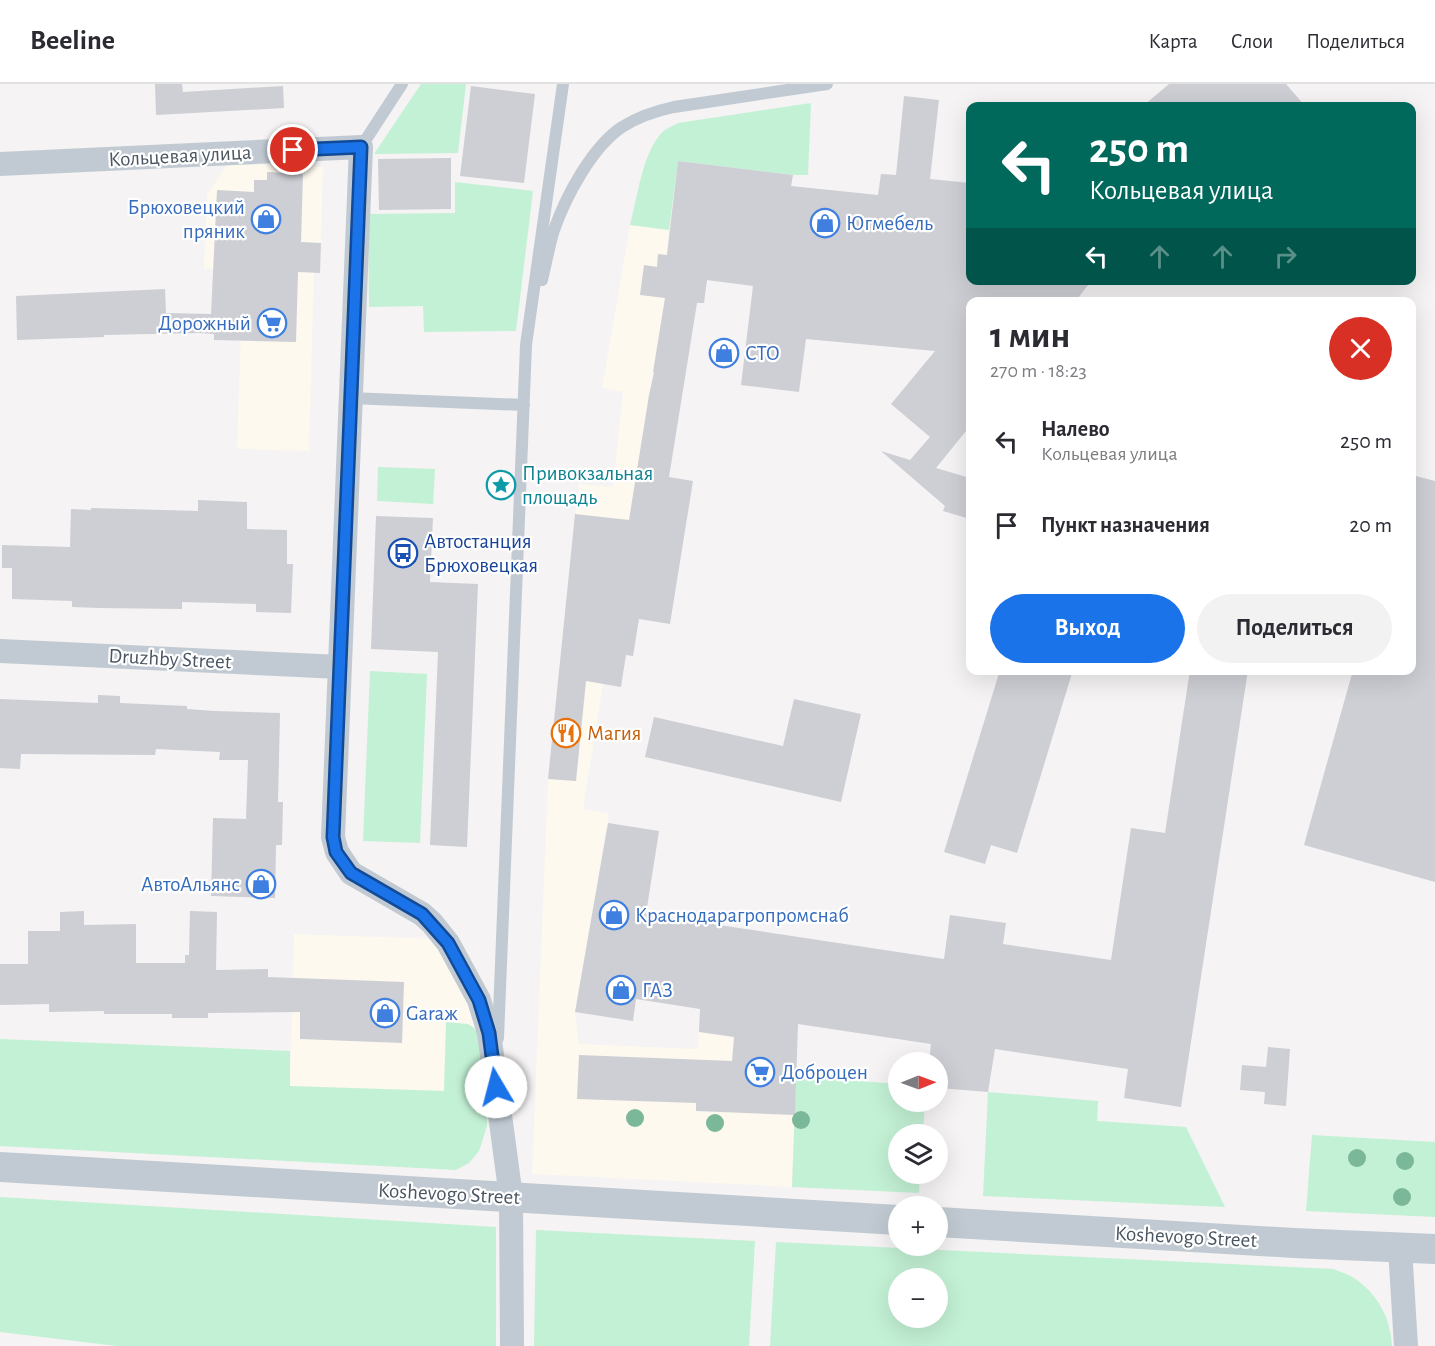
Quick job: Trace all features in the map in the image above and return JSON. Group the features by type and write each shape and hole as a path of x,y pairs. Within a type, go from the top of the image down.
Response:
{"street":[{"name":"Кольцевая улица","path":"0,164 361,147"},
{"path":"361,147 333,837 336,852 351,873 422,914 448,943 482,1007 489,1033 511,1197 512,1346"},
{"name":"Druzhby Street","path":"0,651 340,667"},
{"name":"Koshevogo Street","path":"0,1167 888,1219"},
{"name":"Koshevogo Street","path":"948,1223 1435,1249"},
{"path":"1400,1248 1406,1346"}],"lane":[{"path":"361,147 402,84"},
{"path":"526,345 554,232 563,207 589,162 609,138 637,119 674,106 827,84"},
{"path":"496,1087 526,345 561,87"},
{"path":"350,398 524,405"}],"shaded area":[{"path":"228,164 323,167 320,273 314,273 309,451 237,449 243,270 204,269 207,194"},
{"path":"630,225 669,230 667,255 658,254 657,267 644,265 640,295 665,298 583,809 609,814 575,1012 579,1044 698,1049 699,1030 797,1034 792,1187 532,1174 548,779 572,543 579,484 613,487 623,392 602,388"},
{"path":"294,934 438,939 450,960 481,1037 468,1024 446,1022 444,1091 290,1086"}],"green space":[{"path":"421,84 466,84 458,153 374,154"},
{"path":"811,103 808,175 678,161 669,230 630,225 648,155 665,130 678,123"},
{"path":"455,182 533,191 516,331 424,332 423,306 369,307 368,214 455,213"},
{"path":"378,467 435,469 433,504 377,501"},
{"path":"370,671 427,674 420,843 363,841"},
{"path":"446,1022 468,1024 481,1037 487,1102 487,1126 479,1151 469,1163 456,1170 0,1146 0,1039 290,1051 290,1086 444,1091"},
{"path":"796,1076 888,1083 888,1112 924,1112 924,1124 888,1124 888,1184 919,1184 919,1193 792,1187"},
{"path":"988,1092 1098,1101 1097,1121 1186,1127 1225,1207 983,1196"},
{"path":"1312,1135 1435,1142 1435,1217 1306,1211"},
{"path":"0,1197 496,1227 496,1346 117,1346 0,1332"},
{"path":"536,1230 755,1241 749,1346 534,1346"},
{"path":"776,1242 888,1247 888,1256 948,1256 948,1250 1333,1269 1354,1278 1376,1299 1386,1317 1392,1346 770,1346"}],"building":[{"path":"155,84 182,84 183,92 283,86 284,108 156,115"},
{"path":"1169,84 1286,84 1302,102 1148,102"},
{"path":"471,86 535,94 524,183 460,176"},
{"path":"904,96 939,100 930,179 966,183 966,285 1088,285 1079,297 966,297 966,431 936,468 966,477 966,518 943,511 945,506 881,451 910,460 930,437 891,404 935,351 806,339 799,392 741,385 753,286 707,280 704,303 697,303 669,477 693,481 670,624 639,619 633,656 626,655 621,687 586,681 576,781 548,779 575,514 629,520 665,298 640,295 644,265 657,267 658,254 667,255 678,161 793,175 791,186 878,195 881,174 896,175"},
{"path":"451,158 451,209 379,210 378,159"},
{"path":"267,172 303,174 301,242 321,243 320,273 298,272 296,342 214,340 214,334 199,333 17,340 16,296 165,289 166,313 211,314 217,190 254,192 254,180 267,180"},
{"path":"1416,476 1435,481 1435,882 1304,845 1352,675 1416,675"},
{"path":"198,500 247,502 247,529 287,530 287,564 293,564 291,613 256,612 256,604 182,602 182,609 99,608 72,607 72,601 12,599 12,568 2,568 2,545 70,547 71,509 198,511"},
{"path":"376,516 433,518 430,582 478,584 467,847 430,845 438,652 371,649"},
{"path":"998,675 1071,675 1017,853 991,845 985,864 944,852"},
{"path":"1189,675 1247,675 1181,1107 1124,1098 1128,1069 995,1049 988,1092 948,1089 948,1052 930,1052 931,1044 798,1024 795,1115 696,1111 696,1103 577,1099 579,1055 732,1061 734,1037 699,1032 700,1009 636,999 633,1021 575,1012 608,823 659,831 646,914 944,959 950,915 1006,923 1003,944 1111,960 1131,828 1165,833"},
{"path":"98,695 120,696 120,703 187,706 187,709 214,711 280,713 278,802 283,802 282,845 276,845 275,898 211,896 213,818 246,819 248,760 219,760 220,752 156,749 155,755 21,754 20,769 0,768 0,699 98,703"},
{"path":"794,699 861,714 841,802 645,757 654,717 783,746"},
{"path":"84,911 84,925 136,924 136,963 185,963 185,955 189,955 190,911 217,912 216,970 268,969 268,977 404,982 402,1043 300,1039 300,1012 208,1013 208,1018 172,1018 172,1014 104,1014 104,1011 49,1012 49,1004 0,1005 0,964 28,964 28,931 60,931 60,912"},
{"path":"1268,1047 1290,1049 1286,1106 1264,1104 1265,1092 1240,1090 1242,1065 1266,1067"}],"place":[{"name":"Брюховецкий пряник","path":"266,219"},
{"name":"Югмебель","path":"825,223"},
{"name":"Дорожный","path":"272,323"},
{"name":"СТО","path":"724,353"},
{"name":"Привокзальная площадь","path":"501,485"},
{"name":"Автостанция Брюховецкая","path":"403,553"},
{"name":"Магия","path":"566,733"},
{"name":"АвтоАльянс","path":"261,884"},
{"name":"Краснодарагропромснаб","path":"614,915"},
{"name":"ГАЗ","path":"621,990"},
{"name":"Garaж","path":"385,1013"},
{"name":"Доброцен","path":"760,1072"}],"route":[{"path":"293,150 361,147 333,837 336,852 351,873 422,914 448,943 479,1000 484,1015 489,1033 496,1087"}]}
